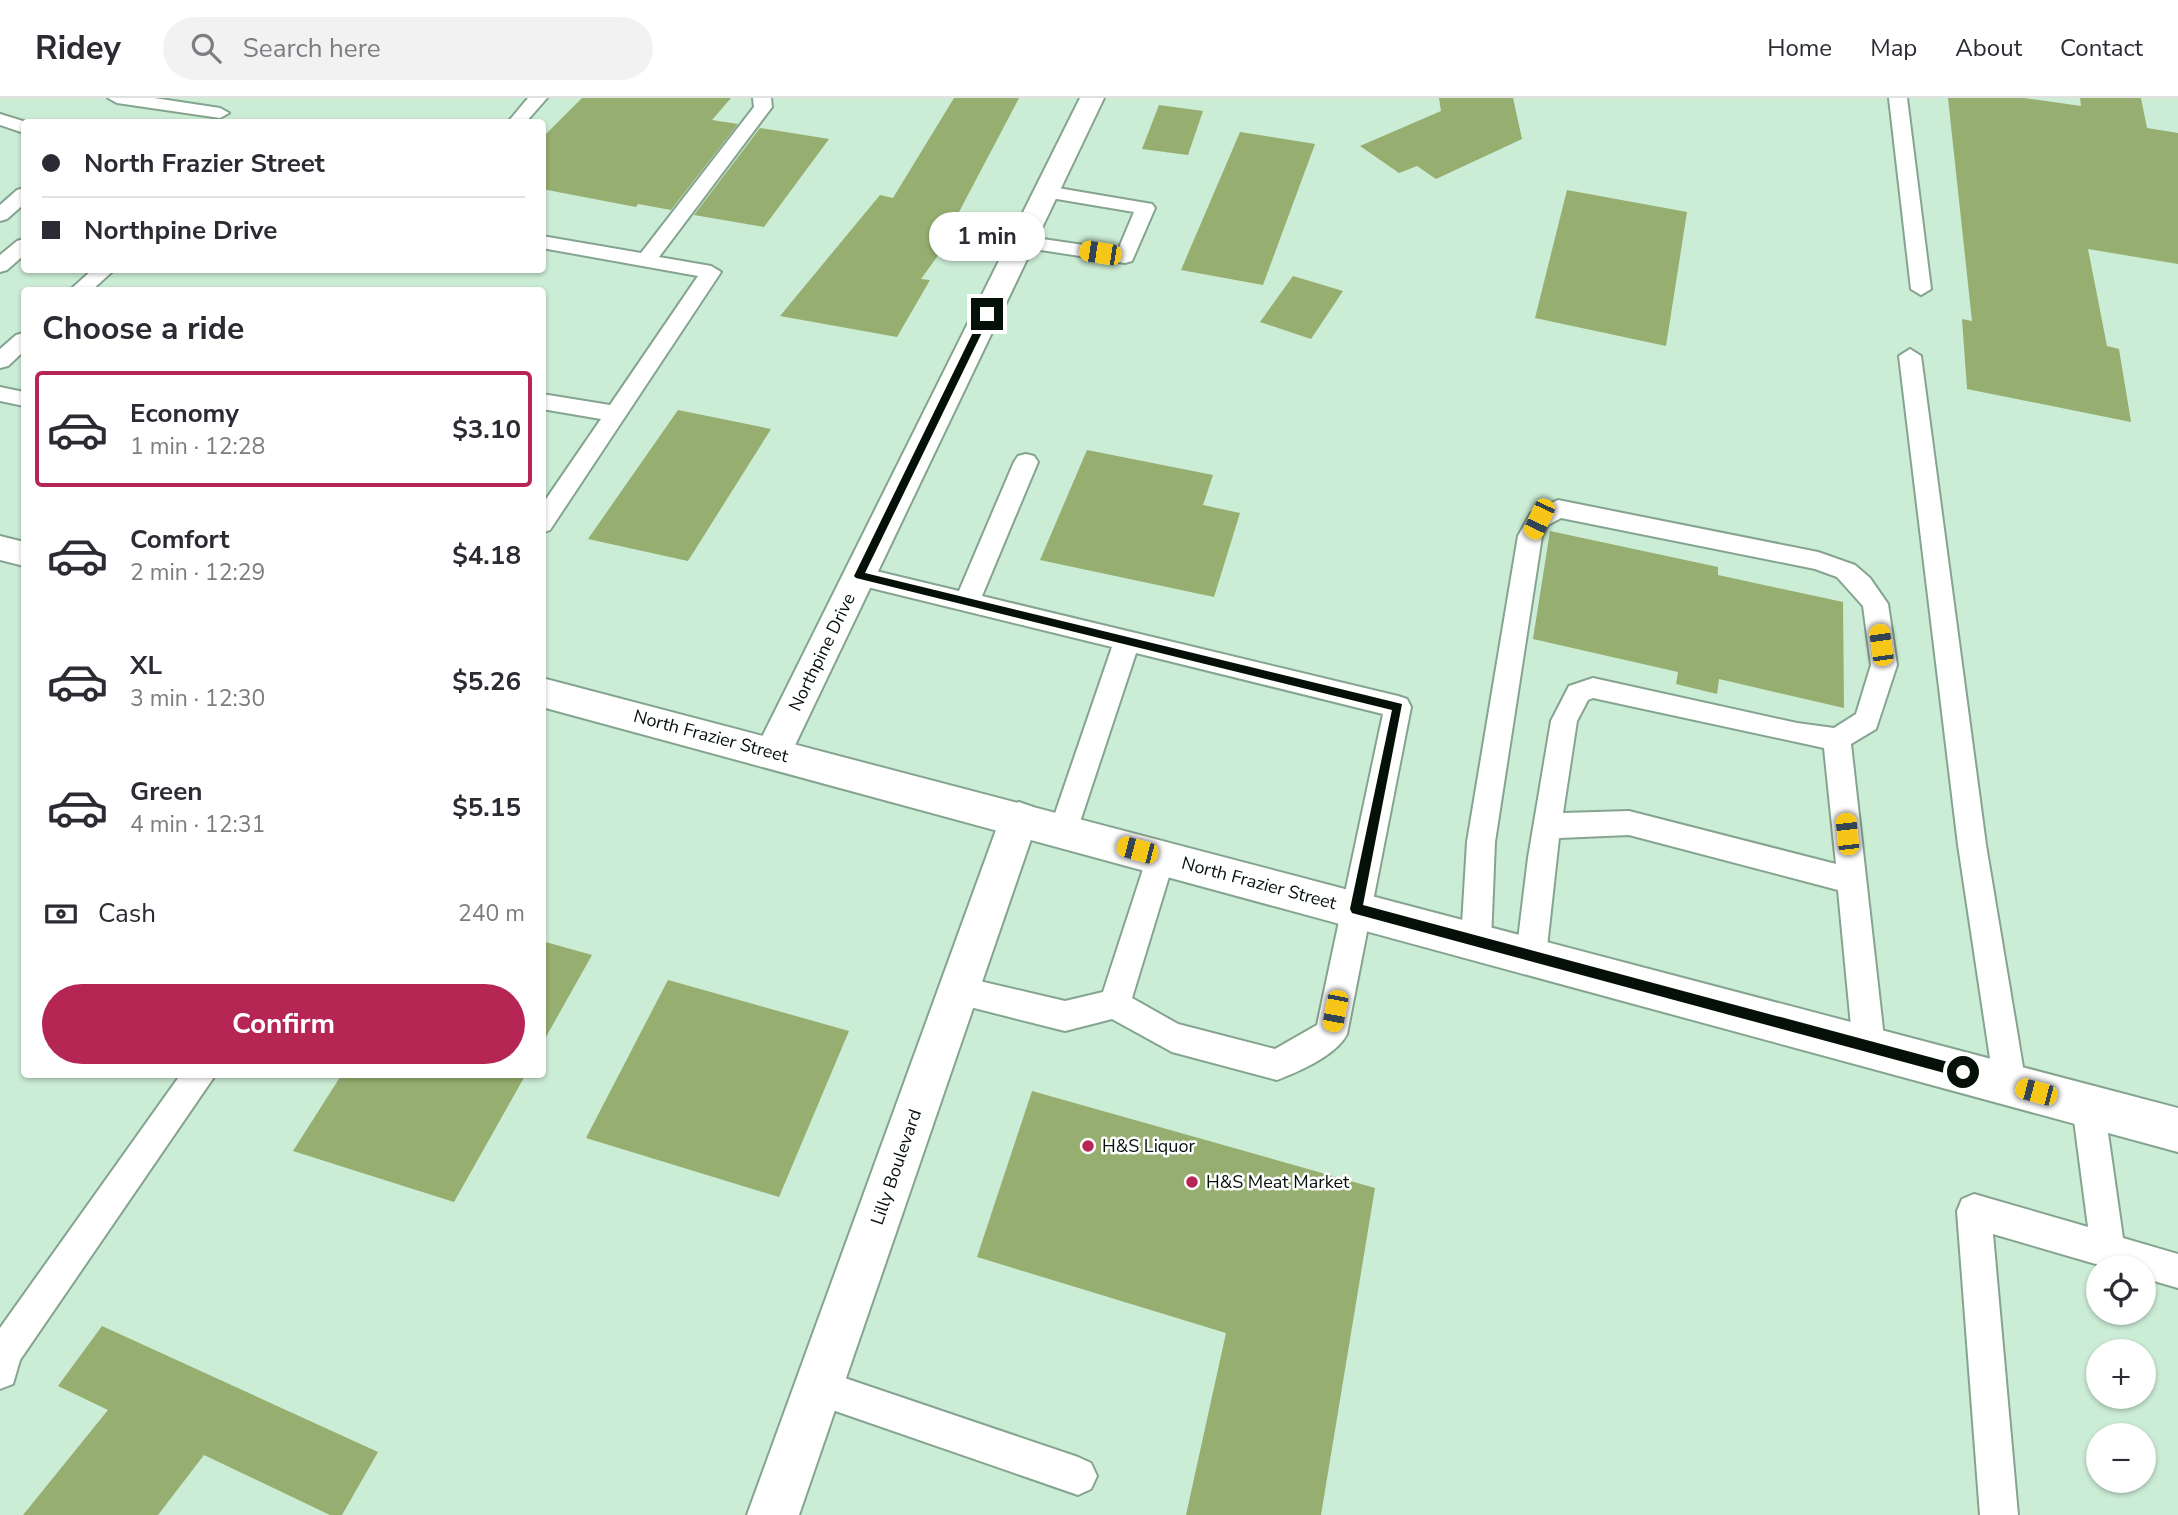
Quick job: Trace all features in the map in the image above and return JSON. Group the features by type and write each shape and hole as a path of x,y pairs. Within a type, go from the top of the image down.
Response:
{"street":[{"name":"Northpine Drive","path":"773,752 1092,98"},
{"path":"0,548 21,553"},
{"name":"North Frazier Street","path":"546,693 2178,1130"},
{"name":"Lilly Boulevard","path":"773,1515 1019,819"}],"lane":[{"path":"117,98 214,118 237,98"},
{"path":"520,119 538,98"},
{"path":"646,260 763,107 762,98"},
{"path":"1898,98 1921,289"},
{"path":"0,119 21,127"},
{"path":"1022,242 1125,257 1144,208 1046,192"},
{"path":"0,215 21,197"},
{"path":"546,243 711,272 546,518"},
{"path":"0,265 21,248"},
{"path":"84,287 100,273"},
{"path":"0,361 21,343"},
{"path":"1910,356 1974,858 2010,1085"},
{"path":"0,394 21,398"},
{"path":"546,402 617,414"},
{"path":"967,602 1026,462"},
{"path":"1476,941 1481,842 1530,536 1539,519 1558,509 1818,561 1846,570 1875,604 1884,665 1867,721 1837,739 1797,734 1593,688 1578,694 1564,721 1547,826 1531,957"},
{"path":"859,576 1398,707 1331,1034 1277,1065 1172,1037 1115,1003 1065,1016 958,990"},
{"path":"1063,831 1127,641"},
{"path":"1837,739 1868,1047"},
{"path":"1547,826 1629,823 1852,881"},
{"path":"1115,1003 1161,857"},
{"path":"0,1371 4,1353 197,1078"},
{"path":"2088,1105 2108,1250"},
{"path":"1999,1515 1974,1211 2178,1271"},
{"path":"818,1387 1078,1476"}],"building":[{"path":"582,98 731,98 712,120 738,124 671,210 638,204 636,207 546,190 546,134"},
{"path":"954,98 1019,98 959,212 968,214 921,279 930,280 897,337 780,316 880,195 893,198"},
{"path":"1439,98 1513,98 1522,139 1436,179 1417,166 1399,173 1360,146 1441,111"},
{"path":"1948,98 2024,98 2081,106 2080,98 2141,98 2147,128 2178,133 2178,264 2088,249 2107,346 2119,349 2131,422 1967,389 1962,319 1972,321"},
{"path":"1159,105 1203,111 1188,155 1142,149"},
{"path":"760,128 829,139 764,227 694,215"},
{"path":"1240,132 1315,144 1263,285 1181,270"},
{"path":"1567,190 1687,212 1666,346 1535,318"},
{"path":"1293,276 1343,291 1311,339 1260,322"},
{"path":"678,410 771,429 688,561 588,539"},
{"path":"1087,450 1213,475 1203,505 1240,513 1214,597 1040,560"},
{"path":"1550,531 1718,567 1718,575 1843,602 1844,708 1719,679 1717,694 1676,684 1678,672 1533,639"},
{"path":"546,942 592,955 546,1037"},
{"path":"668,980 849,1031 779,1197 586,1138"},
{"path":"339,1078 524,1078 454,1202 293,1151"},
{"path":"1032,1091 1375,1188 1321,1515 1186,1515 1226,1333 977,1257"},
{"path":"102,1326 378,1452 342,1515 330,1515 204,1455 158,1515 23,1515 108,1410 58,1386"}],"place":[{"name":"H&S Liquor","path":"1088,1146"},
{"name":"H&S Meat Market","path":"1192,1182"}],"route":[{"path":"987,314 859,576 1398,707 1356,909 1963,1072"}]}
